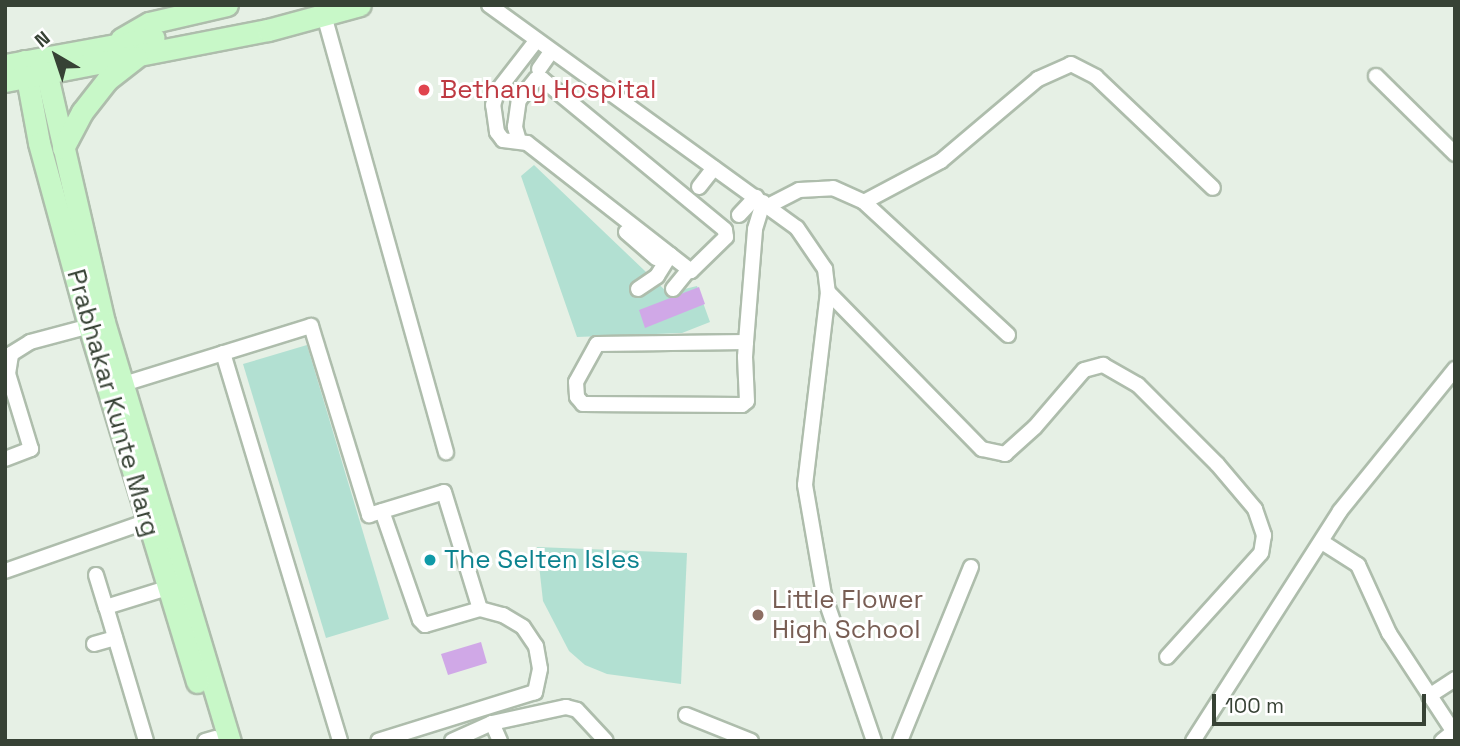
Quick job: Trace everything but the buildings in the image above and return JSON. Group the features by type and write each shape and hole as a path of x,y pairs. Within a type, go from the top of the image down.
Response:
{"street":[{"path":"110,46 149,23 228,5"},
{"path":"5,81 29,66 110,46 360,5"},
{"path":"489,5 762,202 813,247 825,269 828,292 805,485 824,595 874,741"},
{"path":"29,66 138,55 317,10"},
{"path":"317,10 446,452"},
{"path":"539,69 543,46"},
{"path":"519,141 515,127 519,100 536,79 542,79 725,230 726,237 696,270 689,270 663,256 596,196 519,141 503,140 501,102 543,46"},
{"path":"63,148 82,112 107,80 138,55"},
{"path":"864,202 941,161 1038,79 1071,64 1097,77 1213,188"},
{"name":"Prabhakar Kunte Marg","path":"29,66 63,148 96,324"},
{"name":"Prabhakar Kunte Marg","path":"29,66 39,143 115,387 216,740"},
{"path":"1376,76 1455,154"},
{"path":"699,187 714,168"},
{"path":"739,215 762,202 799,190 833,188 864,202 1008,335"},
{"path":"746,342 597,344 576,382 577,397 583,404 742,405 747,401 746,342 755,229 762,202"},
{"path":"638,289 651,283 663,256"},
{"path":"673,289 689,270"},
{"path":"828,292 982,449 1005,454 1035,427 1084,370 1103,365 1138,386 1217,464 1255,509 1264,535 1261,553 1167,657"},
{"path":"5,459 31,449 8,373 11,355 30,342 96,324"},
{"path":"115,387 311,326 369,515 444,492 480,609"},
{"path":"223,353 340,741"},
{"path":"1193,741 1340,511 1455,369"},
{"path":"378,741 535,692 540,669 536,646 523,627 503,615 480,609 425,625 420,620 382,511"},
{"path":"5,571 153,519"},
{"name":"Prabhakar Kunte Marg","path":"153,519 167,589 216,740"},
{"path":"1322,541 1358,565 1389,633 1450,735"},
{"path":"900,741 971,567"},
{"path":"96,575 146,741"},
{"path":"106,607 167,589"},
{"path":"94,644 115,638"},
{"path":"1429,696 1455,679"},
{"path":"452,741 492,723 571,707 606,741"},
{"path":"686,715 751,741"},
{"path":"492,723 499,741"}],"shaded area":[{"path":"534,165 668,293 697,286 710,322 682,333 577,337 521,176"},
{"path":"699,287 705,304 645,328 639,310"},
{"path":"307,345 389,619 326,638 243,364"},
{"path":"537,547 687,553 681,684 607,674 585,665 569,651 543,601"},
{"path":"481,642 487,663 448,675 441,654"}],"place":[{"name":"Bethany Hospital","path":"424,90"},
{"name":"The Selten Isles","path":"430,560"},
{"name":"Little Flower High School","path":"758,615"}]}
